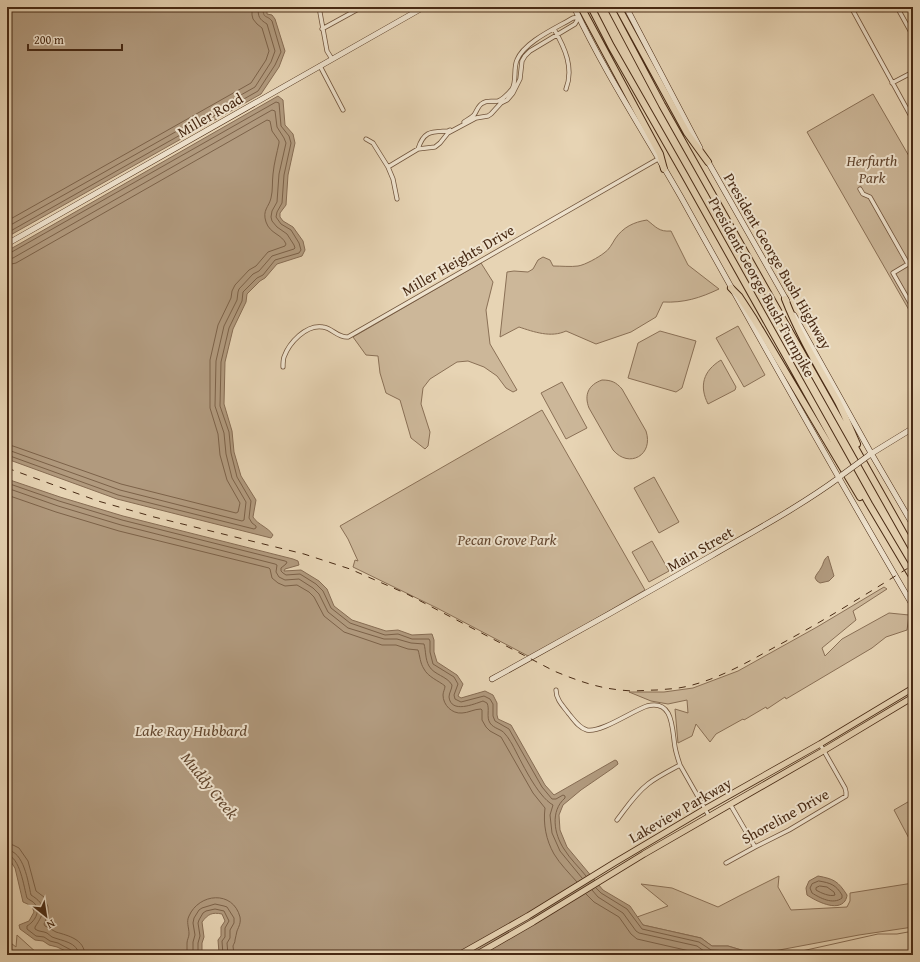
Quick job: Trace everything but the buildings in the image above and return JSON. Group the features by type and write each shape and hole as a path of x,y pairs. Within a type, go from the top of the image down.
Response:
{"highway":[{"path":"581,7 660,154 664,169"},
{"name":"President George Bush Turnpike","path":"591,7 611,46 869,504 913,578"},
{"name":"President George Bush Turnpike","path":"610,7 660,100 867,456 913,550"},
{"path":"618,7 686,133 708,162"},
{"path":"731,288 739,296 754,319 860,497 869,504"},
{"path":"785,299 792,316 860,450 867,456"}],"main road":[{"name":"Miller Road","path":"7,244 424,7"},
{"path":"574,7 620,92 913,606"},
{"name":"President George Bush Highway","path":"626,7 708,162 785,299 867,456 913,525"},
{"name":"Main Street","path":"492,679 663,584 782,515 820,492 867,456 913,428"},
{"name":"Lakeview Parkway","path":"459,955 528,916 705,809 820,744 913,688"},
{"name":"Lakeview Parkway","path":"476,955 644,854 824,751 913,697"},
{"path":"884,705 888,712"},
{"path":"644,854 645,848 660,836"}],"street":[{"path":"319,7 327,51 332,59"},
{"path":"322,29 362,7"},
{"path":"851,7 913,120"},
{"path":"897,7 913,36"},
{"path":"418,149 420,142 427,134 432,132 448,131 476,118 491,114 513,93 515,86 515,66 521,52 532,42 573,18 579,17"},
{"path":"388,167 418,149 435,147 448,133 472,117 479,105 484,102 500,100 515,86 520,79 522,62 525,56 530,51 575,24 579,17"},
{"path":"554,30 565,49 569,72 569,82 566,89"},
{"path":"320,66 344,110"},
{"path":"892,83 913,72"},
{"path":"366,139 372,143 388,167 393,179 397,199"},
{"name":"Miller Heights Drive","path":"283,367 284,358 292,343 304,331 313,327 323,327 332,330 339,336 348,337 658,159"},
{"path":"860,189 863,194 870,197 908,264 893,273 913,308"},
{"path":"556,690 558,699 578,725 588,730 599,729 647,706 656,705 668,712 672,723 675,747 680,765 709,816"},
{"name":"Shoreline Drive","path":"726,863 789,830 846,796 844,788 820,744"},
{"path":"617,820 635,797 647,785 680,765"},
{"path":"730,804 755,847"}],"green space":[{"name":"Herfurth Park","path":"873,94 913,163 913,317 807,132"},
{"path":"647,220 661,230 671,231 688,265 719,289 692,299 678,302 663,302 656,317 631,332 596,344 566,331 548,334 519,327 500,337 507,272 528,272 533,269 538,260 543,257 550,260 553,266 575,266 584,264 606,252 625,228"},
{"path":"481,263 493,282 486,310 490,344 517,390 513,392 506,388 497,376 484,367 468,361 457,362 430,379 423,388 421,404 430,432 428,446 425,449 411,438 400,400 386,393 380,373 378,356 366,355 353,337"},
{"path":"738,326 765,375 744,387 716,338"},
{"path":"660,331 696,341 682,388 676,392 628,378 638,343"},
{"path":"721,360 736,387 735,390 708,404 703,385 704,379 710,369"},
{"path":"602,380 613,382 622,389 646,431 648,439 646,447 643,453 638,457 633,459 626,458 619,456 613,450 589,408 587,399 588,391 593,385"},
{"path":"562,382 587,428 566,439 541,393"},
{"name":"Pecan Grove Park","path":"542,410 645,590 530,657 437,608 353,567 355,560 358,561 340,526"},
{"path":"654,477 679,522 659,533 634,488"},
{"path":"652,541 669,571 649,582 632,552"},
{"path":"884,587 887,589 853,611 856,620 822,648 825,656 842,639 889,613 909,615 907,630 886,637 872,648 786,699 785,697 767,709 766,707 716,734 710,742 696,724 692,736 678,743 675,709 688,713 687,700 668,704 651,701 629,692 664,692 693,688 738,671 817,627"},
{"path":"913,799 913,846 894,810"},
{"path":"779,876 778,887 791,910 847,907 850,901 850,893 913,883 913,927 859,935 774,951 748,952 728,946 712,946 701,938 643,925 637,917 668,906 641,884 672,888 718,907"},
{"path":"17,935 38,955 7,955 7,940 16,947"}],"water":[{"path":"7,7 267,7 267,14 272,15 275,19 285,51 279,67 261,94 7,237"},
{"path":"278,96 283,100 285,125 293,134 295,143 288,175 286,205 280,213 280,217 283,221 293,227 303,241 305,250 302,256 277,264 265,278 247,294 246,302 233,329 225,362 224,404 232,431 234,452 241,476 256,500 253,517 271,532 273,535 271,538 117,499 7,459 7,251"},
{"name":"Lake Ray Hubbard","path":"7,479 123,516 293,559 298,561 299,565 285,569 284,571 301,570 319,581 327,589 334,606 352,620 386,631 398,630 412,635 432,634 437,662 457,675 463,684 458,696 461,698 485,691 493,695 497,703 498,719 511,725 545,785 554,795 615,760 617,761 618,764 581,790 563,805 559,815 560,830 567,847 603,890 630,906 643,925 701,938 712,946 728,946 748,952 749,955 220,955 218,940 221,936 221,927 225,921 222,914 216,913 208,915 202,922 204,937 201,955 74,955 43,941 35,940 20,929 19,925 29,921 34,912 32,906 23,902 15,868 7,856"},
{"path":"828,556 834,576 829,581 820,583 815,578 824,560"},
{"path":"818,876 835,881 847,895 845,901 837,906 832,906 807,895 806,888 809,881"}],"waterway":[{"path":"784,955 878,934 897,934 913,930"},
{"path":"748,954 753,955"}],"railway":[{"path":"7,468 98,501 154,517 304,554 350,569 407,594 554,671 595,685 626,691 681,688 720,675 810,628 913,565"}],"water label":[{"name":"Muddy Creek","path":"210,785"}]}
